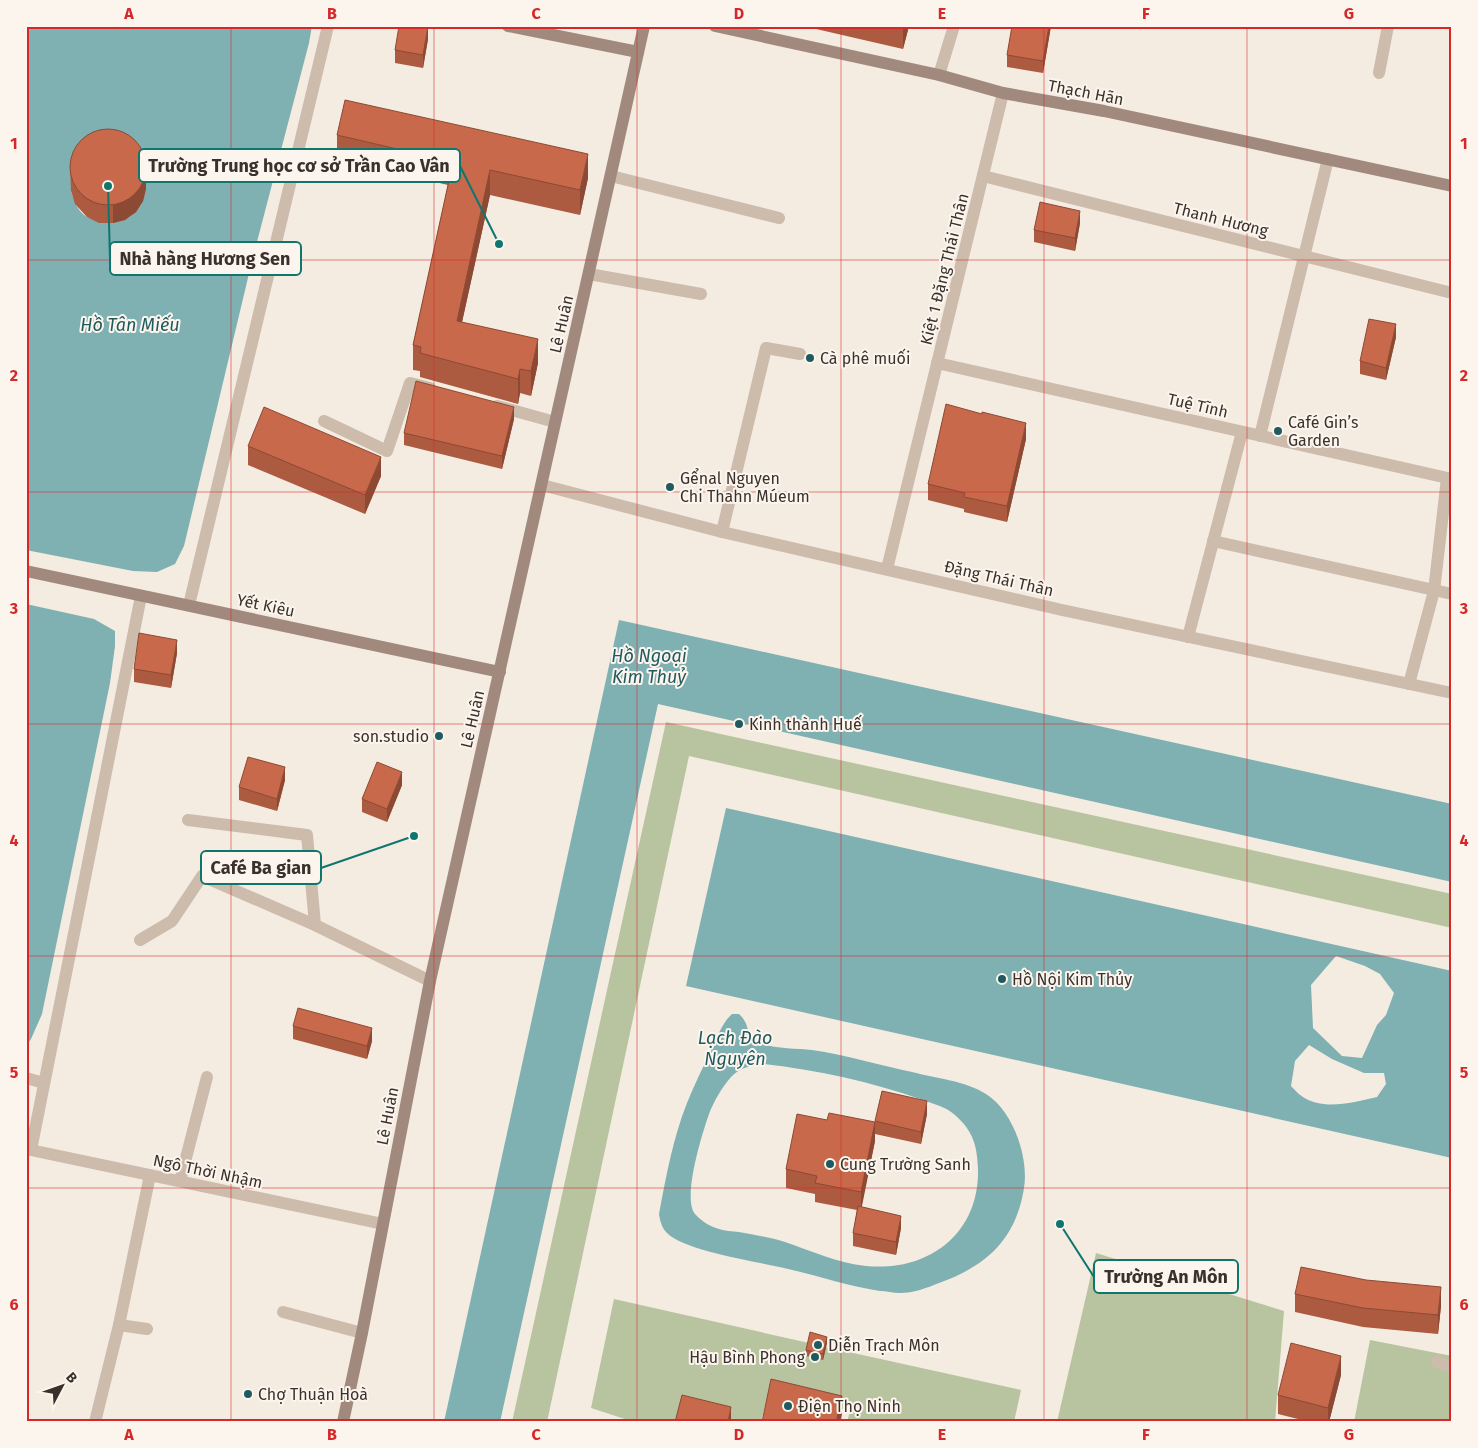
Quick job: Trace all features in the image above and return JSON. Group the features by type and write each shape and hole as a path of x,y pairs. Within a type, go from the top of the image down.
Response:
{"street":[{"path":"189,605 328,26"},
{"path":"508,26 638,52"},
{"name":"Lê Huân","path":"343,1422 430,981 644,26"},
{"name":"Thạch Hãn","path":"715,26 939,75 1003,93 1104,111 1452,186"},
{"path":"939,75 954,26"},
{"path":"1379,73 1388,26"},
{"name":"Kiệt 1 Đặng Thái Thân","path":"887,569 1003,93"},
{"path":"1260,436 1328,159"},
{"path":"611,176 779,218"},
{"name":"Thanh Hương","path":"983,176 1452,293"},
{"path":"588,274 701,294"},
{"path":"722,532 766,348 800,354"},
{"name":"Tuệ Tĩnh","path":"937,363 1449,479"},
{"path":"324,422 387,451 410,383 446,393"},
{"path":"483,402 556,422"},
{"path":"1188,636 1242,432"},
{"path":"1409,684 1434,591 1449,479"},
{"name":"Đặng Thái Thân","path":"542,485 722,532 1062,610 1452,693"},
{"path":"1213,541 1452,594"},
{"name":"Yết Kiêu","path":"26,571 500,672"},
{"path":"29,1150 141,596"},
{"path":"188,820 308,836 315,925"},
{"path":"140,940 172,921 202,876 315,925 430,981"},
{"path":"180,1181 208,1077"},
{"path":"26,1078 44,1083"},
{"name":"Ngô Thời Nhậm","path":"29,1150 383,1224"},
{"path":"95,1422 119,1324 150,1175"},
{"path":"283,1312 362,1333"},
{"path":"119,1324 147,1329"},
{"path":"1436,1362 1452,1367"}],"green space":[{"path":"666,722 1452,894 1452,928 689,756 547,1422 512,1422"},
{"path":"1096,1253 1284,1311 1275,1422 1057,1422"},
{"path":"614,1299 809,1343 825,1350 826,1347 1021,1390 1014,1422 847,1422 850,1411 769,1389 761,1422 634,1422 591,1408"},
{"path":"1370,1340 1452,1356 1452,1422 1354,1422"}],"water":[{"name":"Hồ Tân Miếu","path":"30,26 312,26 252,261 184,546 175,564 157,572 133,571 26,550 26,45","holes":["146,189 144,197 132,216 119,222 111,222 92,219 84,215 77,206 71,191"]},
{"path":"26,604 94,619 115,631 115,646 110,683 42,1014 26,1046"},
{"name":"Hồ Ngoại Kim Thuỷ","path":"619,620 1452,804 1452,882 658,704 500,1422 444,1422"},
{"name":"Hồ Nội Kim Thủy","path":"726,808 1452,971 1452,1158 686,986","holes":["1336,956 1365,966 1380,974 1394,993 1386,1015 1377,1025 1362,1058 1342,1056 1313,1028 1311,985","1309,1045 1332,1059 1364,1073 1384,1073 1386,1084 1377,1097 1339,1104 1320,1104 1301,1096 1291,1086 1295,1061"]},
{"name":"Lạch Đào Nguyên","path":"732,1014 739,1014 743,1018 751,1037 761,1044 825,1052 950,1080 978,1090 996,1102 1011,1123 1017,1136 1024,1163 1025,1176 1020,1206 1014,1222 996,1248 985,1259 956,1276 920,1290 897,1293 856,1286 722,1255 689,1245 667,1233 659,1214 670,1158 682,1116 720,1031","holes":["764,1064 825,1073 904,1094 936,1104 951,1112 961,1121 970,1133 977,1152 976,1191 970,1212 960,1230 946,1244 929,1255 910,1262 889,1266 866,1266 835,1259 774,1239 716,1228 695,1214 691,1194 694,1166 709,1114 724,1085 734,1074 750,1066"]}],"building":[{"path":"399,26 428,26 423,55 395,50"},
{"path":"1012,26 1049,26 1043,61 1007,55"},
{"path":"345,100 588,154 580,190 490,170 457,321 538,339 531,371 520,369 518,379 420,353 421,347 413,345 453,162 337,135"},
{"path":"108,129 122,132 135,140 143,153 146,167 143,181 135,194 122,202 108,205 94,202 81,194 73,181 70,167 73,153 81,140 94,132"},
{"path":"1040,202 1080,211 1075,238 1034,230"},
{"path":"1369,319 1396,324 1386,368 1360,361"},
{"path":"416,381 514,407 502,456 404,433"},
{"path":"946,404 1026,423 1007,506 964,497 965,493 928,484"},
{"path":"264,407 381,457 365,495 248,446"},
{"path":"139,633 177,640 171,675 134,669"},
{"path":"248,757 285,767 277,799 239,787"},
{"path":"377,762 402,772 387,809 362,799"},
{"path":"298,1008 372,1028 367,1046 293,1026"},
{"path":"882,1091 927,1101 921,1132 875,1121"},
{"name":"Cung Trường Sanh","path":"829,1113 875,1122 861,1192 815,1183 817,1176 786,1169 797,1114 827,1120"},
{"path":"858,1206 901,1216 896,1242 853,1233"},
{"path":"1301,1267 1366,1280 1441,1287 1438,1315 1363,1308 1295,1294"},
{"path":"810,1332 827,1337 823,1354 806,1350"},
{"path":"1291,1343 1341,1356 1328,1408 1278,1395"},
{"path":"771,1379 842,1396 836,1422 762,1422"},
{"path":"682,1395 731,1407 728,1422 675,1422"}],"place":[{"name":"Nhà hàng Hương Sen","path":"108,186"},
{"name":"Trường Trung học cơ sở Trần Cao Vân","path":"499,244"},
{"name":"Cà phê muối","path":"810,358"},
{"name":"Café Gin’s Garden","path":"1278,431"},
{"name":"Gểnal Nguyen Chi Thahn Múeum","path":"670,487"},
{"name":"Kinh thành Huế","path":"739,724"},
{"name":"son.studio","path":"439,736"},
{"name":"Café Ba gian","path":"414,836"},
{"name":"Hồ Nội Kim Thủy","path":"1002,979"},
{"name":"Cung Trường Sanh","path":"830,1164"},
{"name":"Trường An Môn","path":"1060,1224"},
{"name":"Diễn Trạch Môn","path":"818,1345"},
{"name":"Hậu Bình Phong","path":"815,1357"},
{"name":"Chợ Thuận Hoà","path":"248,1394"},
{"name":"Điện Thọ Ninh","path":"788,1406"}]}
